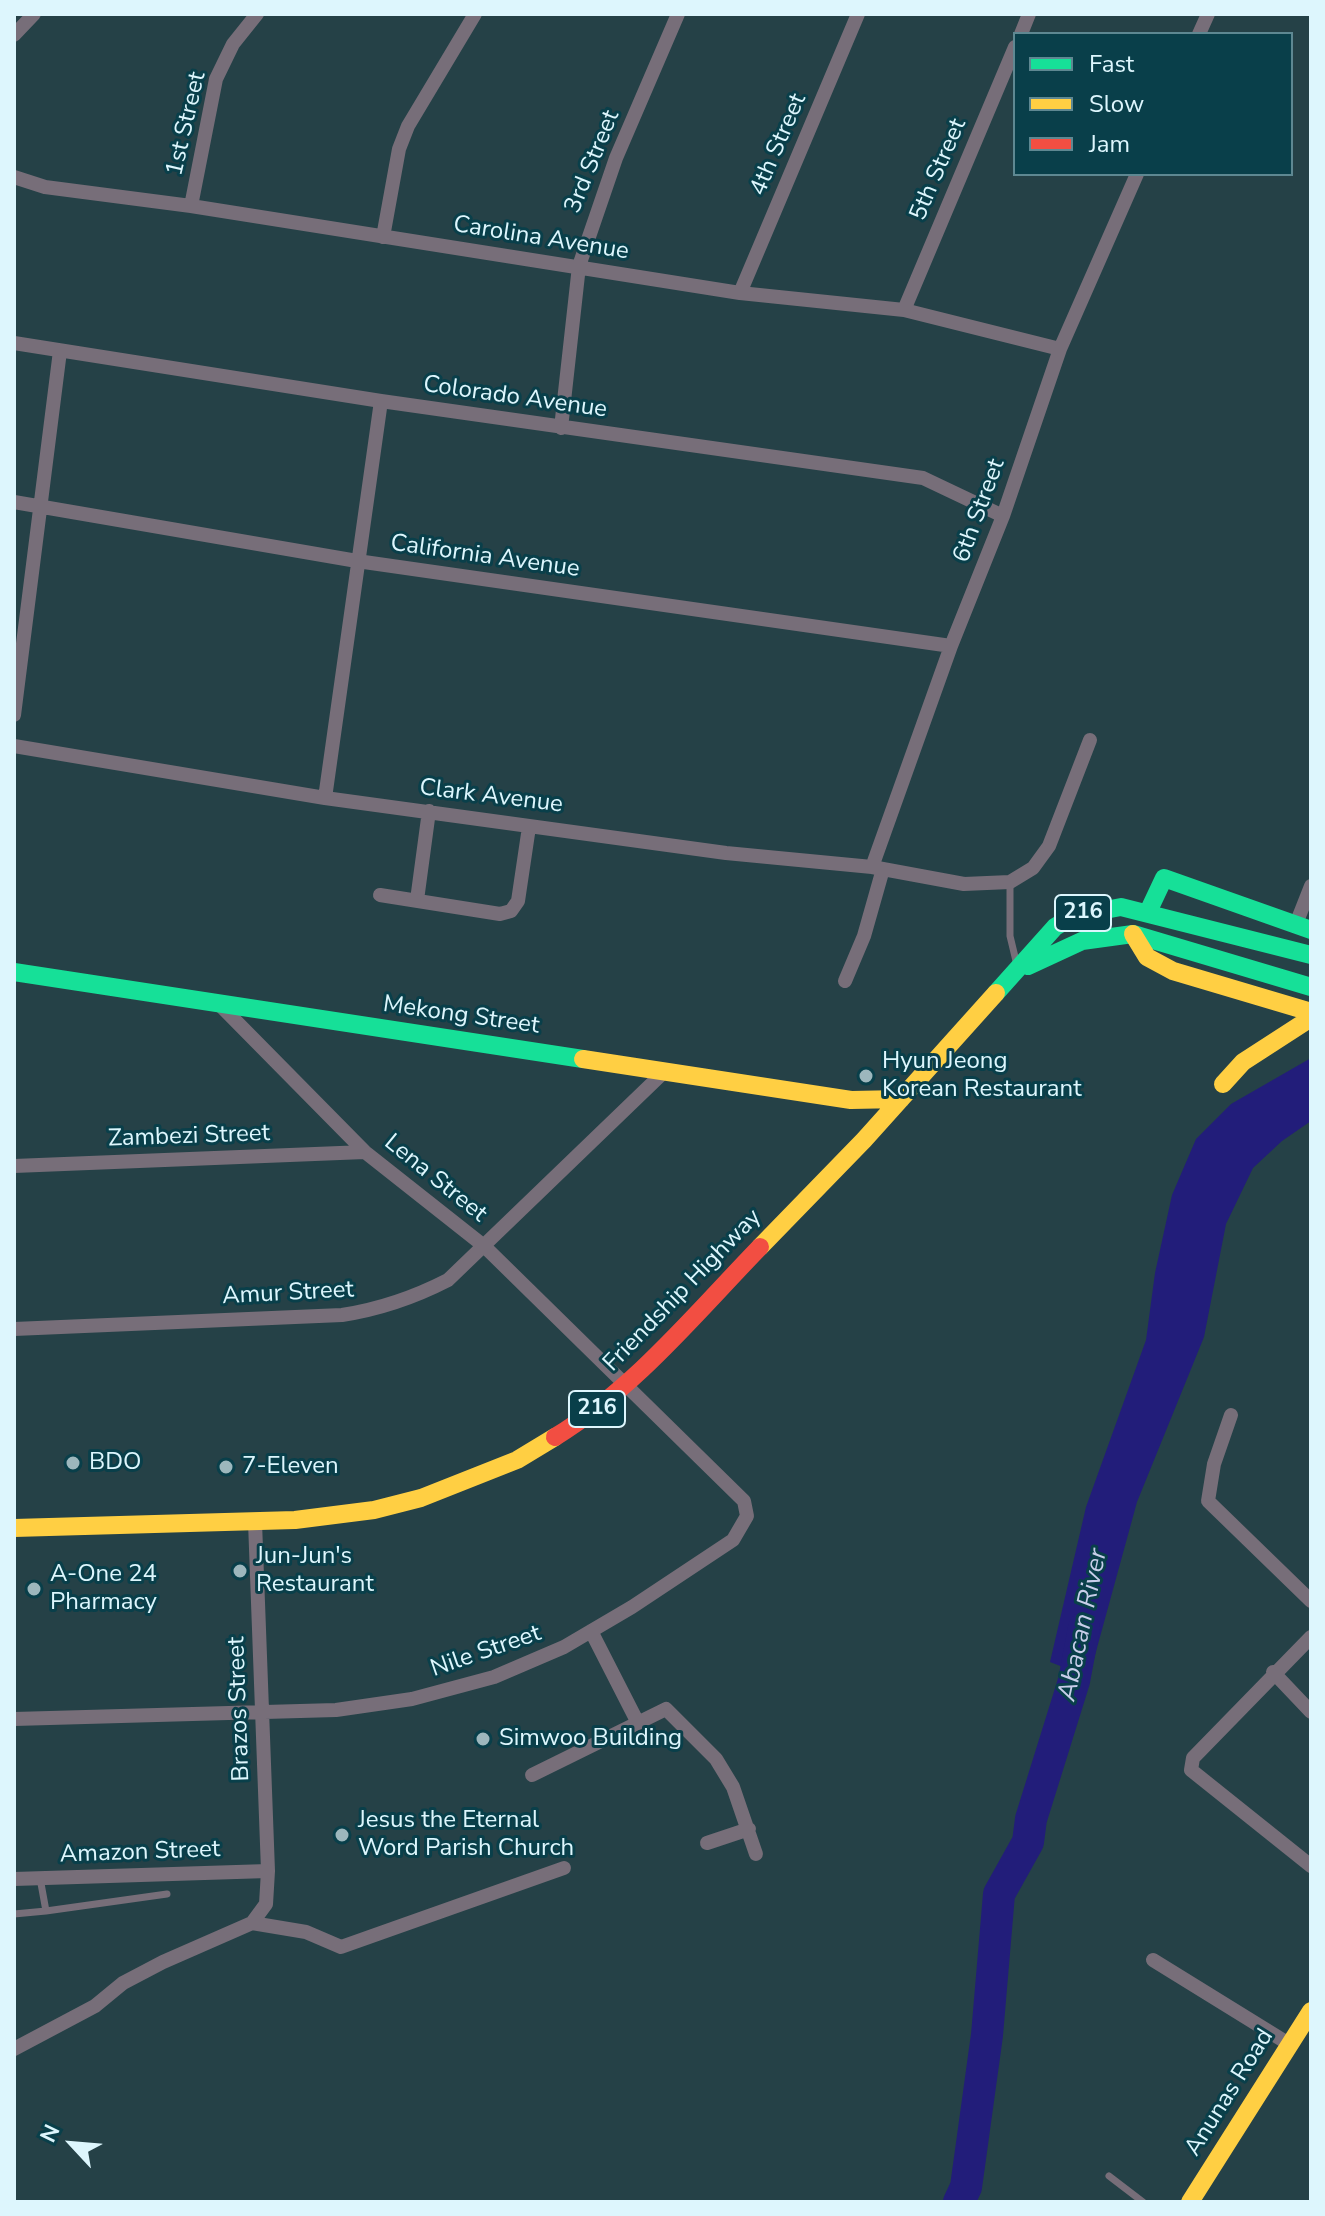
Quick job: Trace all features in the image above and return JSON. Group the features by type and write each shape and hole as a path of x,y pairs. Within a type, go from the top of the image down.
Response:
{"main road":[{"path":"1148,912 1158,884 1164,878 1303,927"},
{"name":"Friendship Highway","path":"14,1528 255,1522 346,1515 434,1494 517,1460 586,1418 625,1386 901,1099 1019,971 1055,927 1073,916 1121,907 1311,955"},
{"name":"Friendship Highway","path":"1019,971 1082,941 1133,934 1311,987"},
{"path":"1133,934 1147,957 1173,971 1311,1015"},
{"name":"Mekong Street","path":"14,972 851,1100 901,1099"},
{"path":"1223,1084 1243,1062 1311,1015"},
{"name":"Anunas Road","path":"1190,2202 1311,2011"}],"street":[{"path":"14,35 34,14"},
{"name":"1st Street","path":"191,206 216,79 233,44 257,14"},
{"path":"383,237 399,149 408,126 475,14"},
{"name":"3rd Street","path":"561,428 579,266 616,158 678,14"},
{"name":"4th Street","path":"740,293 858,14"},
{"name":"5th Street","path":"904,310 1013,52"},
{"name":"6th Street","path":"845,981 864,936 877,868 951,646 1003,516 1060,349 1136,176"},
{"name":"Carolina Avenue","path":"14,177 45,187 191,206 740,293 904,310 1060,349"},
{"name":"Colorado Avenue","path":"14,343 561,428 923,478 1003,516"},
{"path":"14,715 60,351"},
{"path":"325,798 381,401"},
{"name":"California Avenue","path":"14,502 357,561 951,646"},
{"path":"1010,882 1033,868 1049,846 1090,740"},
{"name":"Clark Avenue","path":"14,746 325,798 529,827 567,828 726,853 877,868 964,884 1010,882"},
{"path":"417,900 429,811"},
{"path":"380,895 500,914 511,911 518,901 529,827"},
{"path":"1303,927 1311,886"},
{"name":"Lena Street","path":"219,1004 365,1152 484,1246 625,1386"},
{"name":"Amur Street","path":"14,1329 330,1316 378,1310 411,1299 448,1280 666,1070"},
{"name":"Zambezi Street","path":"14,1166 365,1152"},
{"name":"Nile Street","path":"14,1719 347,1709 447,1691 529,1664 591,1631 733,1540 747,1516 744,1501 625,1386"},
{"path":"1231,1415 1207,1489 1208,1501 1311,1601"},
{"name":"Brazos Street","path":"252,1923 268,1895 255,1522"},
{"path":"591,1631 638,1723"},
{"path":"1311,1637 1273,1672 1193,1758 1191,1770 1311,1866"},
{"path":"1273,1672 1311,1712"},
{"path":"532,1775 666,1709 716,1759 733,1787 756,1854"},
{"path":"707,1843 749,1829"},
{"path":"14,2049 95,2006 123,1983 252,1923 306,1932 341,1947 564,1868"},
{"name":"Amazon Street","path":"14,1879 268,1871"},
{"path":"1153,1960 1289,2044"}],"lane":[{"path":"1010,882 1010,936 1019,971"},
{"path":"40,1878 46,1911"},
{"path":"14,1914 167,1894"},
{"path":"1109,2176 1143,2202"}],"water":[{"path":"1311,1058 1311,1121 1282,1141 1253,1168 1226,1224 1204,1337 1137,1502 1089,1677 1050,1662 1086,1507 1146,1340 1155,1273 1172,1195 1196,1139 1231,1104"}],"waterway":[{"name":"Abacan River","path":"959,2202 966,2187 987,2035 999,1894 1028,1842 1031,1819 1074,1681 1084,1628"}],"traffic: fast":[{"path":"1148,912 1164,878 1311,930"},
{"path":"996,993 1055,927 1073,916 1121,907 1311,955"},
{"path":"1028,966 1082,941 1133,934 1311,987"},
{"path":"14,972 583,1059"}],"traffic: slow":[{"path":"1133,934 1147,957 1173,971 1311,1012"},
{"path":"760,1247 864,1140 996,993"},
{"path":"1223,1084 1243,1062 1311,1018"},
{"path":"583,1059 851,1100 901,1099"},
{"path":"14,1528 295,1520 374,1510 421,1498 517,1460 555,1437"},
{"path":"1190,2202 1311,2011"}],"traffic: jam":[{"path":"555,1437 584,1418 638,1373 760,1247"}],"place":[{"name":"Hyun Jeong Korean Restaurant","path":"866,1076"},
{"name":"BDO","path":"73,1463"},
{"name":"7-Eleven","path":"226,1467"},
{"name":"Jun-Jun's Restaurant","path":"240,1571"},
{"name":"A-One 24 Pharmacy","path":"34,1589"},
{"name":"Simwoo Building","path":"483,1739"},
{"name":"Jesus the Eternal Word Parish Church","path":"342,1835"}]}
